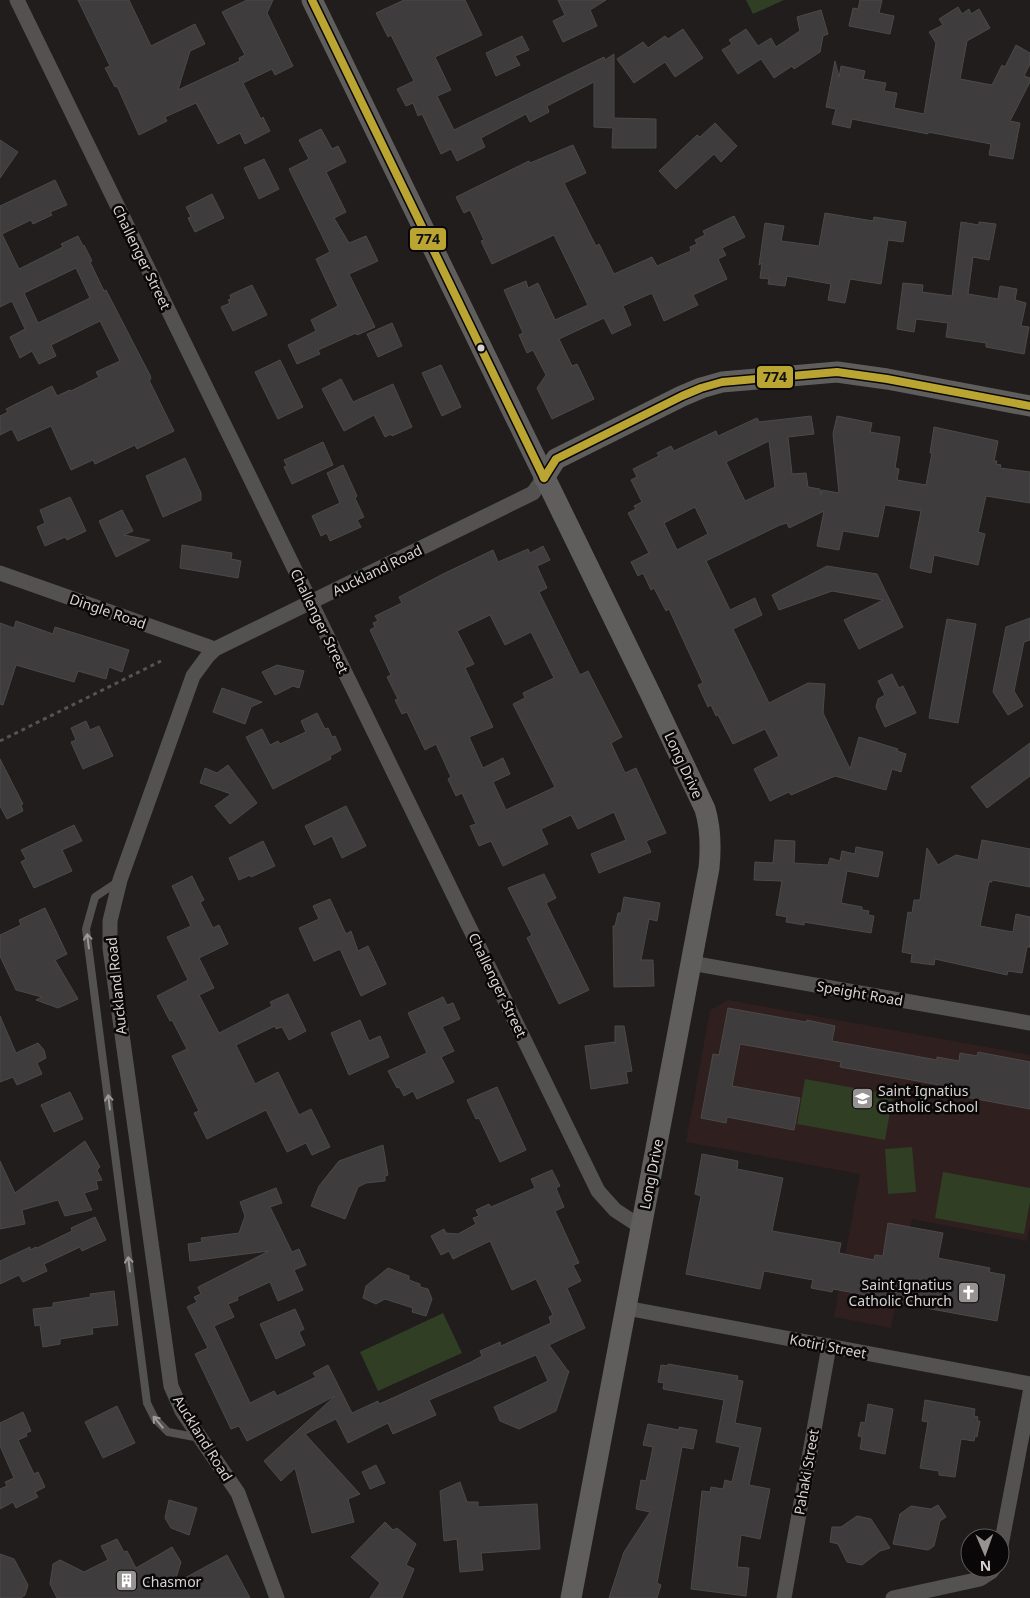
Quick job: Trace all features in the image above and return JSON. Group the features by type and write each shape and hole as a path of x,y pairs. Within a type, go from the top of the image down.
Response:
{"street":[{"name":"Challenger Street","path":"17,0 598,1191 615,1210 641,1227"},
{"name":"Long Drive","path":"312,0 651,695 705,809 710,834 709,868 572,1598"},
{"path":"544,478 556,459 682,396 722,382 837,372 887,379 1030,406"},
{"name":"Auckland Road","path":"277,1598 238,1493 182,1411 171,1386 110,948 110,922 120,880 194,676 207,657 216,649 533,493 544,478"},
{"name":"Dingle Road","path":"0,573 216,649"},
{"name":"Speight Road","path":"690,963 1030,1023"},
{"name":"Kotiri Street","path":"626,1308 1030,1384"},
{"name":"Pahaki Street","path":"784,1598 829,1346"},
{"path":"1004,1528 1030,1393"},
{"path":"893,1598 982,1578"}],"lane":[{"path":"120,880 95,897 86,929 147,1404 155,1419 168,1432 202,1438"}],"path":[{"path":"0,741 161,661"}],"shaded area":[{"name":"Saint Ignatius Catholic School","path":"728,1000 1030,1055 1030,1226 1027,1241 912,1219 891,1328 834,1317 860,1174 686,1142 710,1010"}],"green space":[{"path":"746,0 784,0 753,14"},
{"path":"805,1079 893,1095 885,1140 797,1124"},
{"path":"912,1147 916,1192 888,1194 885,1149"},
{"path":"943,1172 1030,1188 1030,1202 1024,1234 935,1218"},
{"path":"443,1313 462,1353 378,1391 360,1352"}],"building":[{"path":"78,0 129,0 151,46 195,24 205,44 190,51 178,90 240,61 239,58 245,55 222,12 247,0 273,0 267,13 293,66 275,75 272,69 243,83 261,119 263,117 270,131 245,144 240,133 218,144 196,103 165,117 167,121 139,135 117,86 115,87 105,68 110,66"},
{"path":"404,0 465,0 482,35 435,57 451,90 437,96 454,130 604,57 605,60 614,54 614,118 656,119 656,148 612,148 613,128 594,127 594,82 547,106 549,112 530,122 526,114 481,138 485,147 457,161 451,149 441,154 422,114 418,116 413,103 406,106 397,89 414,81 391,35 388,37 376,13"},
{"path":"558,0 606,0 590,10 597,26 563,42 553,21 565,15"},
{"path":"860,0 882,0 879,13 894,16 890,34 849,26 853,8 858,9"},
{"path":"958,7 962,14 969,9 971,14 979,9 990,28 967,41 960,79 992,85 1002,65 1005,67 1016,45 1030,53 1030,64 1024,76 1030,78 1030,82 1010,121 1020,123 1013,159 989,155 991,144 852,119 850,128 832,124 836,109 826,107 835,61 839,77 841,66 865,71 863,79 886,83 884,91 897,93 894,108 924,114 936,43 929,32 943,25 939,19"},
{"path":"821,10 828,34 823,36 820,52 794,69 792,66 774,78 761,59 738,74 722,50 732,44 729,40 746,29 758,46 771,38 776,47 800,31 797,17"},
{"path":"683,29 703,58 675,77 665,62 634,83 617,59 643,42 648,48 665,36 668,39"},
{"path":"522,36 529,50 515,56 520,65 496,76 486,53"},
{"path":"715,123 737,146 721,162 714,154 676,189 659,171 697,135 700,137"},
{"path":"321,129 332,149 338,146 346,162 326,172 346,212 334,218 349,243 366,236 378,261 349,274 375,327 357,335 356,333 318,350 320,354 297,364 288,345 316,331 311,320 338,306 316,259 330,252 289,169 309,159 299,140"},
{"path":"0,140 18,152 0,178"},
{"path":"573,145 586,173 564,183 596,246 599,244 614,274 652,257 657,266 691,251 690,247 697,244 695,240 705,235 703,231 734,216 745,237 722,248 726,255 718,259 727,279 693,295 698,305 664,321 652,293 623,306 631,325 612,334 604,318 559,339 572,366 577,364 594,399 552,419 537,388 546,375 533,350 527,353 519,335 523,333 504,290 526,281 528,288 538,283 555,320 588,305 554,235 492,264 481,241 484,240 470,210 464,213 456,197 529,161 530,163"},
{"path":"264,159 279,189 259,199 244,168"},
{"path":"55,180 67,205 50,212 52,215 33,224 31,220 2,234 19,269 63,247 61,244 78,236 92,261 90,262 104,291 106,290 150,375 151,379 149,380 174,431 137,449 135,445 95,464 93,460 71,470 51,426 18,441 12,429 0,435 0,416 8,412 6,409 52,386 57,396 71,391 99,377 96,372 120,361 100,321 51,345 56,356 39,364 32,351 20,358 10,337 25,329 12,301 0,307 0,206","holes":["76,268 90,298 38,323 24,293"]},
{"path":"212,194 224,218 195,232 188,218 191,217 186,207"},
{"path":"825,213 873,221 874,217 906,222 903,242 888,240 881,284 850,279 845,303 828,300 831,284 787,276 785,286 768,284 769,279 760,278 762,263 759,265 765,223 784,226 781,241 819,246"},
{"path":"961,222 979,225 979,222 996,224 989,260 973,257 968,294 998,299 1000,286 1017,289 1015,300 1026,303 1021,326 1029,327 1024,354 986,347 986,343 946,337 948,323 916,319 914,332 897,329 903,283 923,285 922,292 952,296"},
{"path":"252,285 267,315 233,331 221,307 230,303 228,300 231,299 230,295"},
{"path":"392,323 402,346 378,357 367,334"},
{"path":"280,360 303,407 278,419 255,372"},
{"path":"441,365 461,407 442,416 422,373"},
{"path":"341,379 353,402 393,384 412,427 385,437 374,415 344,431 322,389"},
{"path":"811,416 814,434 788,437 792,474 806,473 808,487 820,489 821,495 822,490 839,493 833,434 837,416 872,423 870,432 900,437 895,468 899,469 897,480 926,485 932,453 930,453 934,427 998,441 994,461 997,461 996,464 1001,465 1000,468 1030,472 1030,503 986,496 978,532 985,534 978,565 934,555 931,573 910,568 921,511 885,505 878,537 843,531 839,550 817,546 824,511 789,528 787,523 780,525 706,561 730,610 755,598 762,615 733,629 769,703 808,683 825,684 823,713 850,769 859,737 898,749 897,751 906,754 901,772 892,769 886,790 835,776 791,795 789,792 770,801 754,769 779,756 765,729 733,744 718,715 716,716 711,705 708,707 698,685 703,683 669,609 666,611 654,588 651,590 643,573 638,576 631,562 649,553 628,513 636,509 634,506 642,502 631,480 637,477 633,469 659,456 657,453 671,446 674,451 716,431 718,436 757,418 759,422","holes":["769,441 775,487 745,501 726,462","695,507 708,534 677,550 664,523"]},
{"path":"323,442 333,465 292,484 284,467 287,466 284,460"},
{"path":"185,458 201,493 201,500 163,517 146,476"},
{"path":"343,465 364,517 357,520 361,527 330,541 327,533 321,536 312,516 340,503 327,473"},
{"path":"70,497 86,531 67,540 65,537 45,546 37,527 45,523 40,510"},
{"path":"122,510 133,531 124,535 150,540 116,557 99,521"},
{"path":"182,545 232,553 231,559 241,561 238,578 180,568"},
{"path":"543,546 550,560 537,566 547,588 539,592 580,675 588,671 622,737 611,743 625,773 636,768 666,833 646,841 651,852 599,873 591,854 626,840 614,812 578,829 571,815 541,829 548,844 503,866 491,841 479,846 470,826 476,824 462,793 456,796 448,779 451,777 436,744 425,750 407,712 402,714 395,700 398,699 387,677 391,675 370,630 375,627 373,623 378,621 375,616 402,603 399,597 443,574 493,550 498,562 528,549 530,553","holes":["490,615 505,645 531,632 554,678 523,693 525,698 513,704 555,787 506,810 493,782 510,774 503,758 483,768 469,737 493,727 465,668 474,664 457,631"]},
{"path":"827,566 877,574 903,627 859,649 844,620 883,600 832,591 779,610 772,595"},
{"path":"1030,618 1030,640 1024,642 1014,691 1023,706 1008,715 993,692 1006,627"},
{"path":"947,619 976,624 958,723 929,718"},
{"path":"16,621 53,634 55,627 129,650 122,672 109,667 106,679 78,671 74,682 16,665 3,705 0,704 0,623 14,628"},
{"path":"277,665 304,671 299,688 293,686 275,695 262,672"},
{"path":"892,674 899,688 903,686 916,713 885,727 876,707 878,699 885,695 878,681"},
{"path":"222,688 262,702 251,707 245,724 213,712"},
{"path":"317,713 325,729 328,728 332,737 335,736 341,750 330,756 331,759 273,789 246,737 262,729 270,745 278,741 280,744 306,732 301,721"},
{"path":"86,721 90,730 99,726 113,756 83,769 71,742 76,740 71,728"},
{"path":"1030,743 1030,776 987,808 971,787"},
{"path":"0,759 23,804 21,805 23,811 7,819 0,806"},
{"path":"228,765 257,803 230,824 215,806 231,794 200,783 205,768 217,773"},
{"path":"346,806 366,846 342,858 332,836 314,845 305,826"},
{"path":"74,825 82,841 62,850 72,871 34,888 21,862 26,859 21,850"},
{"path":"775,840 795,841 794,863 828,865 830,858 840,861 842,851 855,854 856,847 883,852 878,877 847,871 841,903 862,907 862,910 869,911 868,915 874,916 871,933 804,922 804,925 786,922 787,917 776,915 782,881 754,880 755,862 773,863"},
{"path":"982,840 1030,849 1030,887 992,880 992,882 989,882 980,926 1013,932 1016,914 1030,917 1030,947 1027,947 1022,973 1008,971 1007,975 935,959 934,965 911,962 912,954 902,952 908,912 912,913 914,900 920,900 927,848 938,865 956,855 978,860"},
{"path":"263,841 275,866 251,877 250,875 239,880 229,858"},
{"path":"544,874 556,898 546,903 589,990 559,1004 527,938 532,935 508,888"},
{"path":"192,876 204,900 200,902 213,928 219,925 228,944 199,958 214,988 199,995 219,1033 272,1006 270,1002 288,994 306,1031 289,1040 282,1027 276,1029 275,1026 236,1045 255,1084 278,1072 299,1115 311,1109 330,1147 312,1155 306,1143 287,1152 266,1110 207,1139 194,1113 199,1111 172,1056 187,1049 157,996 188,980 167,937 191,926 172,886"},
{"path":"624,897 660,903 657,921 649,919 641,960 653,960 654,986 614,987 613,926 615,926 618,913 621,913"},
{"path":"330,899 346,934 351,931 358,951 368,946 386,984 361,996 340,949 314,961 299,928 319,919 313,906"},
{"path":"45,908 67,954 55,960 78,999 58,1008 36,1000 42,997 16,990 0,956 0,935 21,925 19,920"},
{"path":"443,997 447,1005 453,1003 460,1019 442,1027 454,1051 441,1057 454,1082 417,1099 413,1091 404,1096 399,1087 397,1088 388,1071 427,1053 408,1013"},
{"path":"728,1008 835,1026 832,1041 937,1060 937,1057 959,1061 960,1053 977,1056 978,1052 1030,1062 1030,1109 944,1093 945,1086 840,1067 841,1062 740,1044 732,1086 800,1098 794,1130 727,1117 726,1123 701,1118 713,1054 719,1055"},
{"path":"0,1016 16,1053 38,1043 44,1050 46,1058 37,1063 42,1074 17,1085 13,1077 0,1082"},
{"path":"360,1020 369,1041 380,1036 389,1057 349,1075 331,1033"},
{"path":"615,1026 624,1026 632,1071 626,1072 628,1083 591,1089 585,1046 614,1042 615,1044"},
{"path":"497,1087 526,1150 500,1162 479,1118 476,1119 467,1100"},
{"path":"70,1092 83,1119 54,1132 41,1105"},
{"path":"85,1141 100,1167 97,1170 102,1180 96,1181 98,1189 84,1193 92,1210 65,1216 58,1200 22,1210 25,1224 0,1229 0,1161 15,1193"},
{"path":"383,1145 388,1175 385,1176 385,1181 366,1183 358,1187 345,1219 311,1206 319,1186 339,1161"},
{"path":"702,1154 738,1161 737,1169 783,1178 772,1231 841,1243 839,1253 874,1260 875,1255 883,1256 888,1223 943,1233 938,1258 990,1268 989,1272 1005,1275 997,1321 833,1289 832,1292 811,1288 813,1280 764,1271 760,1289 686,1274 701,1196 695,1194"},
{"path":"552,1170 560,1186 556,1188 564,1207 555,1211 579,1263 573,1265 581,1281 567,1288 585,1328 549,1345 569,1371 556,1411 519,1429 500,1421 494,1407 548,1381 536,1355 429,1400 436,1415 393,1434 388,1423 348,1443 336,1419 305,1434 360,1494 348,1499 354,1522 312,1533 295,1468 281,1481 264,1461 335,1396 247,1441 239,1426 231,1429 195,1354 208,1348 187,1307 197,1302 194,1297 201,1294 198,1287 269,1251 190,1261 188,1244 202,1242 201,1238 239,1233 245,1216 240,1202 276,1188 282,1203 270,1207 292,1252 299,1249 306,1265 294,1270 303,1290 278,1301 270,1282 237,1297 238,1300 228,1304 234,1317 214,1326 250,1403 274,1391 277,1396 316,1377 313,1373 328,1365 352,1413 378,1401 379,1404 471,1362 482,1356 480,1351 500,1342 501,1346 551,1323 549,1317 553,1315 536,1279 512,1290 490,1241 453,1259 449,1251 441,1255 431,1236 444,1229 446,1233 458,1234 476,1224 473,1218 479,1216 476,1210 489,1204 491,1207 535,1188 531,1179"},
{"path":"95,1217 106,1240 82,1251 80,1247 44,1264 47,1271 23,1282 19,1275 0,1284 0,1261 30,1247 30,1250 37,1248 72,1231 71,1228"},
{"path":"388,1268 409,1276 409,1280 420,1284 420,1287 428,1289 432,1299 426,1316 412,1312 413,1308 385,1299 376,1304 363,1298 366,1286"},
{"path":"114,1291 118,1325 92,1328 93,1334 60,1339 60,1344 43,1347 40,1325 35,1326 33,1309 53,1307 53,1303 91,1297 90,1294"},
{"path":"295,1309 304,1329 299,1332 305,1345 276,1359 260,1324"},
{"path":"668,1364 738,1376 737,1380 743,1381 735,1423 761,1428 749,1485 770,1489 760,1539 741,1535 737,1567 749,1568 746,1596 691,1589 702,1491 710,1492 711,1487 723,1489 725,1480 732,1482 740,1447 716,1442 724,1400 663,1389 664,1383 658,1382 661,1365 668,1366"},
{"path":"925,1400 975,1409 974,1416 978,1417 977,1421 980,1421 977,1437 975,1436 974,1441 961,1439 955,1477 939,1475 939,1471 920,1468 928,1422 922,1421"},
{"path":"868,1404 893,1409 885,1454 860,1449 862,1437 858,1436 861,1422 865,1423"},
{"path":"117,1406 135,1443 103,1458 85,1422"},
{"path":"23,1412 31,1431 26,1433 27,1436 18,1440 34,1474 38,1472 45,1487 35,1492 38,1497 16,1508 13,1502 0,1509 0,1489 7,1486 5,1482 14,1478 0,1446 0,1423"},
{"path":"648,1424 679,1430 679,1427 697,1430 693,1449 682,1447 657,1583 661,1585 657,1598 609,1598 624,1552 650,1512 636,1509 641,1480 646,1481 653,1447 643,1445"},
{"path":"376,1465 385,1483 370,1489 362,1472"},
{"path":"460,1482 467,1502 478,1502 478,1507 537,1504 540,1549 481,1553 483,1570 460,1572 457,1539 444,1541 440,1491"},
{"path":"169,1500 197,1508 189,1535 171,1528 165,1518"},
{"path":"938,1505 946,1517 940,1521 934,1546 928,1550 893,1544 900,1514 911,1506 931,1509"},
{"path":"857,1516 871,1519 890,1548 880,1551 862,1565 847,1562 838,1544 830,1542 832,1527 841,1527"},
{"path":"385,1522 393,1530 397,1528 416,1544 406,1565 414,1569 402,1598 370,1598 380,1583 351,1557"},
{"path":"117,1539 124,1552 127,1551 136,1568 172,1547 181,1562 174,1584 227,1555 250,1598 57,1598 50,1584 53,1564 60,1560 84,1572 108,1560 101,1546"},
{"path":"0,1554 14,1559 28,1585 25,1595 21,1598 0,1598"}],"transit line":[{"name":"774","path":"312,0 544,478"},
{"name":"774","path":"544,478 556,459 682,396 722,382 837,372 887,379 1030,406"}],"place":[{"name":"Saint Ignatius Catholic School","path":"862,1098"},
{"name":"Saint Ignatius Catholic Church","path":"968,1292"},
{"name":"Chasmor","path":"126,1581"}]}
